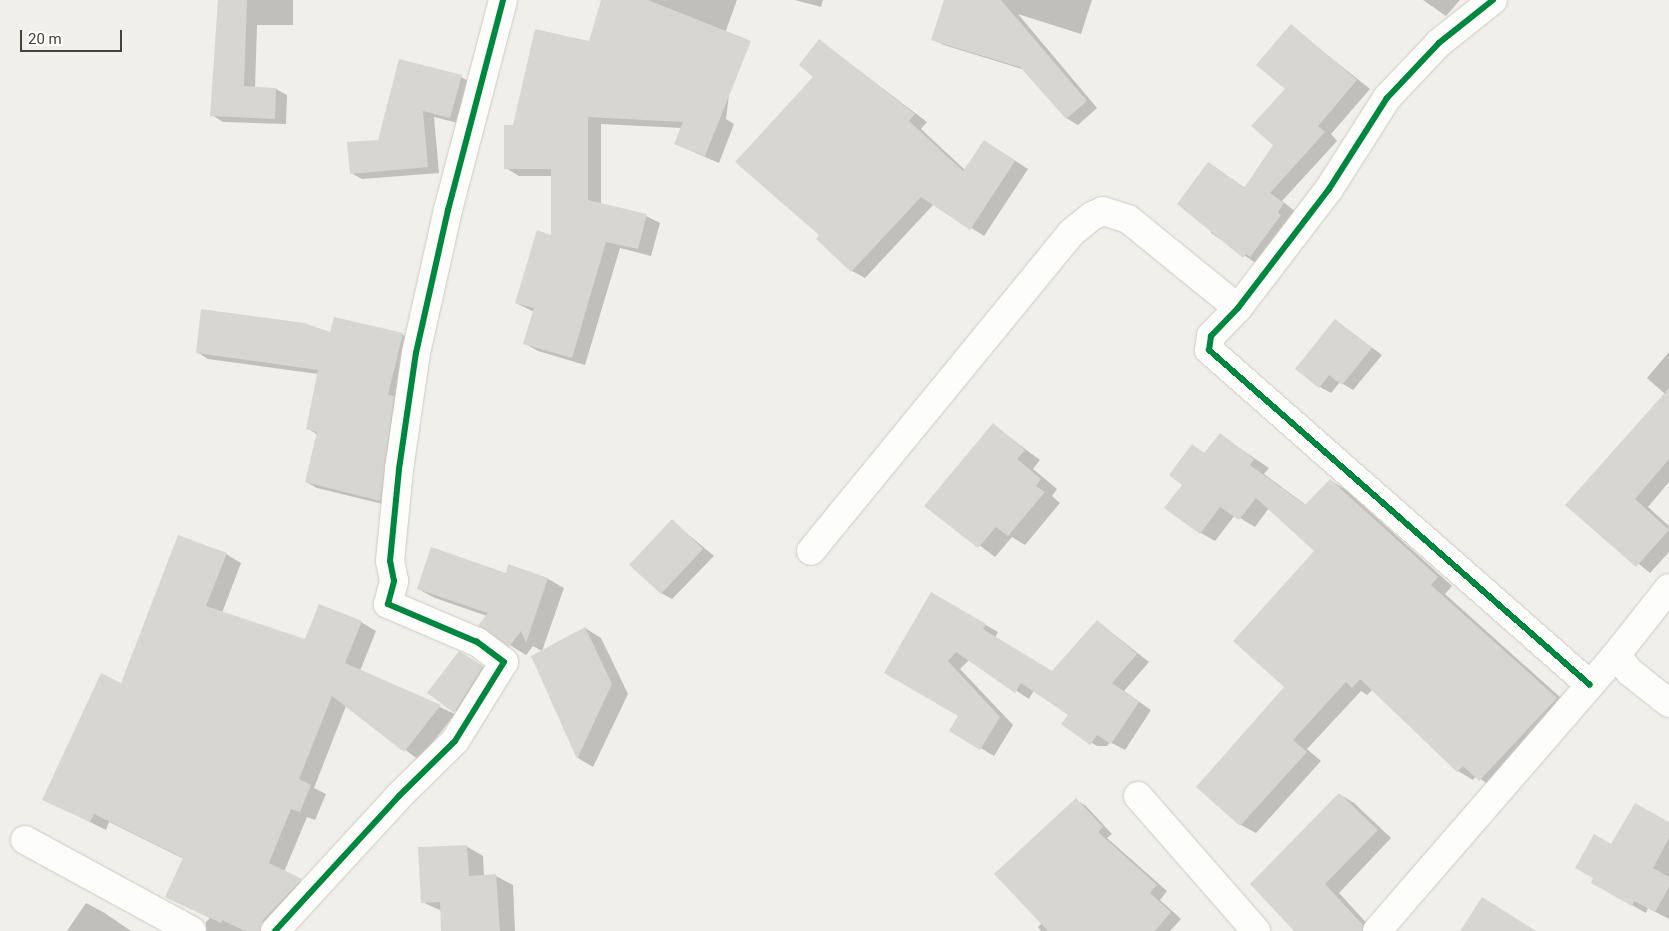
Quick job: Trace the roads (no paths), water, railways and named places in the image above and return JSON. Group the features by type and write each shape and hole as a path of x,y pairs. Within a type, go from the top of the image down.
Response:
{"street":[{"path":"276,931 399,796 455,741 504,662 477,642 388,604 394,580 390,561 399,469 416,353 450,201 503,0"},
{"path":"1493,0 1439,43 1387,98 1329,189 1238,308 1211,336 1209,350 1216,360 1590,685"},
{"path":"811,551 1071,233 1092,216 1103,211 1128,219 1238,308"},
{"path":"1377,931 1616,655 1669,588"},
{"path":"1616,655 1630,672 1669,703"},
{"path":"1138,796 1256,931"},
{"path":"25,840 192,931"}]}
